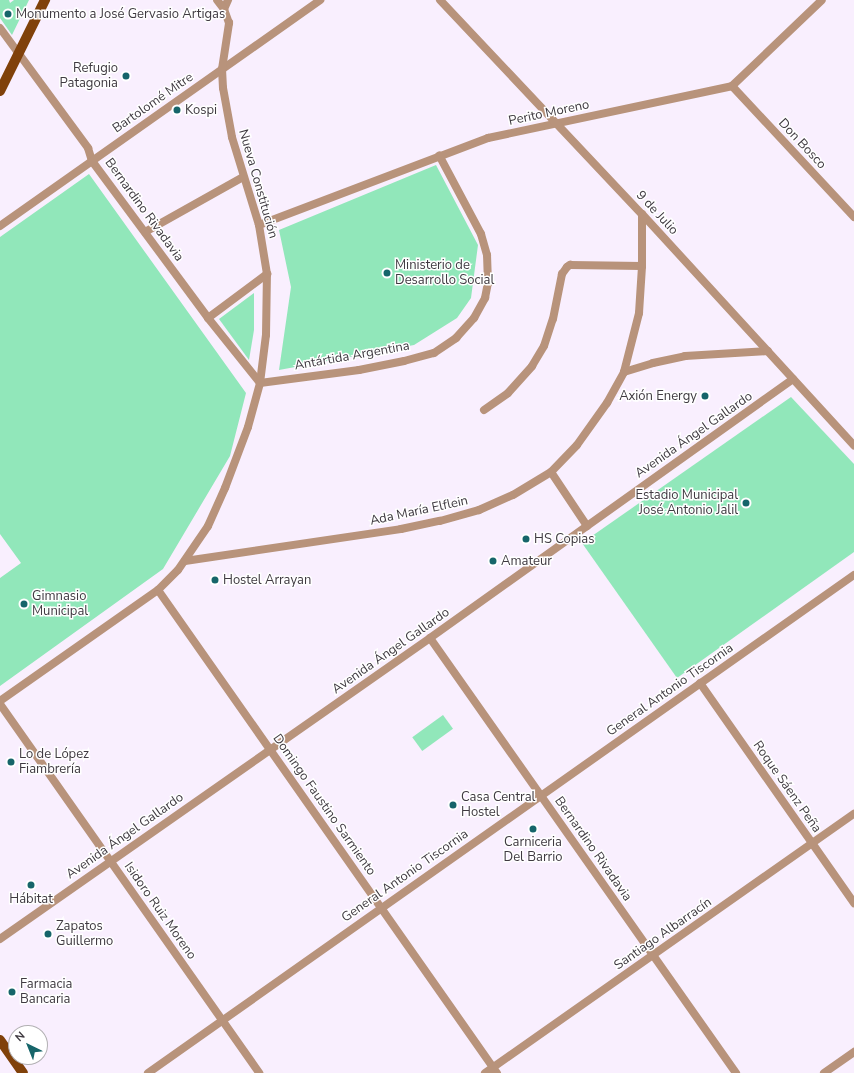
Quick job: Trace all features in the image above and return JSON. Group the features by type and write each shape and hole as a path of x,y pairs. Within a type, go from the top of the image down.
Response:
{"main road":[{"path":"0,91 44,0"},
{"path":"0,1040 23,1073"}],"street":[{"path":"218,0 224,9"},
{"path":"224,9 228,0"},
{"name":"Bartolomé Mitre","path":"0,226 320,0"},
{"name":"9 de Julio","path":"440,0 642,214 854,445"},
{"path":"732,86 822,0"},
{"name":"Nueva Constitución","path":"158,590 185,561 208,526 225,488 248,427 260,383 266,335 267,274 259,225 232,137 223,88 222,69 229,33 229,23 224,9"},
{"name":"Bernardino Rivadavia","path":"0,28 88,148 92,161 208,318 260,383"},
{"name":"Perito Moreno","path":"259,225 439,155 488,138 732,86"},
{"name":"Don Bosco","path":"732,86 854,217"},
{"name":"Antártida Argentina","path":"260,383 359,370 404,362 434,353 456,338 474,318 485,298 488,283 487,255 481,234 439,155"},
{"path":"145,232 243,176"},
{"name":"Ada María Elflein","path":"185,561 401,529 440,521 479,510 513,495 551,472 576,445 608,403 624,372 638,313 642,266 642,214"},
{"path":"484,410 508,393 532,366 544,346 553,319 562,274 567,267 570,265 642,266"},
{"path":"208,318 267,274"},
{"path":"624,372 653,363 685,356 768,351"},
{"name":"Avenida Ángel Gallardo","path":"0,939 430,638 793,380"},
{"path":"551,472 587,526"},
{"name":"General Antonio Tiscornia","path":"148,1073 854,575"},
{"path":"0,701 158,590"},
{"name":"Domingo Faustino Sarmiento","path":"158,590 495,1070"},
{"name":"Bernardino Rivadavia","path":"430,638 736,1073"},
{"name":"Roque Sáenz Peña","path":"700,683 854,904"},
{"name":"Isidoro Ruiz Moreno","path":"0,704 259,1073"},
{"name":"Santiago Albarracín","path":"485,1073 495,1070 653,955 854,814"},
{"path":"824,1073 854,1052"}],"green space":[{"path":"0,0 9,0 10,3 14,0 29,0 12,35 0,18"},
{"path":"436,165 478,245 471,298 457,318 414,345 279,370 291,287 279,230"},
{"path":"89,174 246,393 230,456 163,569 0,686 0,578 21,563 0,534 0,237"},
{"path":"254,293 254,330 249,360 219,319"},
{"name":"Estadio Municipal José Antonio Jalil","path":"791,397 854,464 854,552 677,678 582,543"},
{"path":"443,715 453,729 422,751 412,737"}],"place":[{"name":"Monumento a José Gervasio Artigas","path":"8,14"},
{"name":"Refugio Patagonia","path":"126,76"},
{"name":"Kospi","path":"177,110"},
{"name":"Ministerio de Desarrollo Social","path":"387,273"},
{"name":"Axión Energy","path":"705,396"},
{"name":"Estadio Municipal José Antonio Jalil","path":"746,503"},
{"name":"HS Copias","path":"526,539"},
{"name":"Amateur","path":"493,561"},
{"name":"Hostel Arrayan","path":"215,580"},
{"name":"Gimnasio Municipal","path":"24,604"},
{"name":"Lo de López Fiambrería","path":"11,762"},
{"name":"Casa Central Hostel","path":"453,805"},
{"name":"Carniceria Del Barrio","path":"533,829"},
{"name":"Hábitat","path":"31,885"},
{"name":"Zapatos Guillermo","path":"48,934"},
{"name":"Farmacia Bancaria","path":"12,992"}]}
